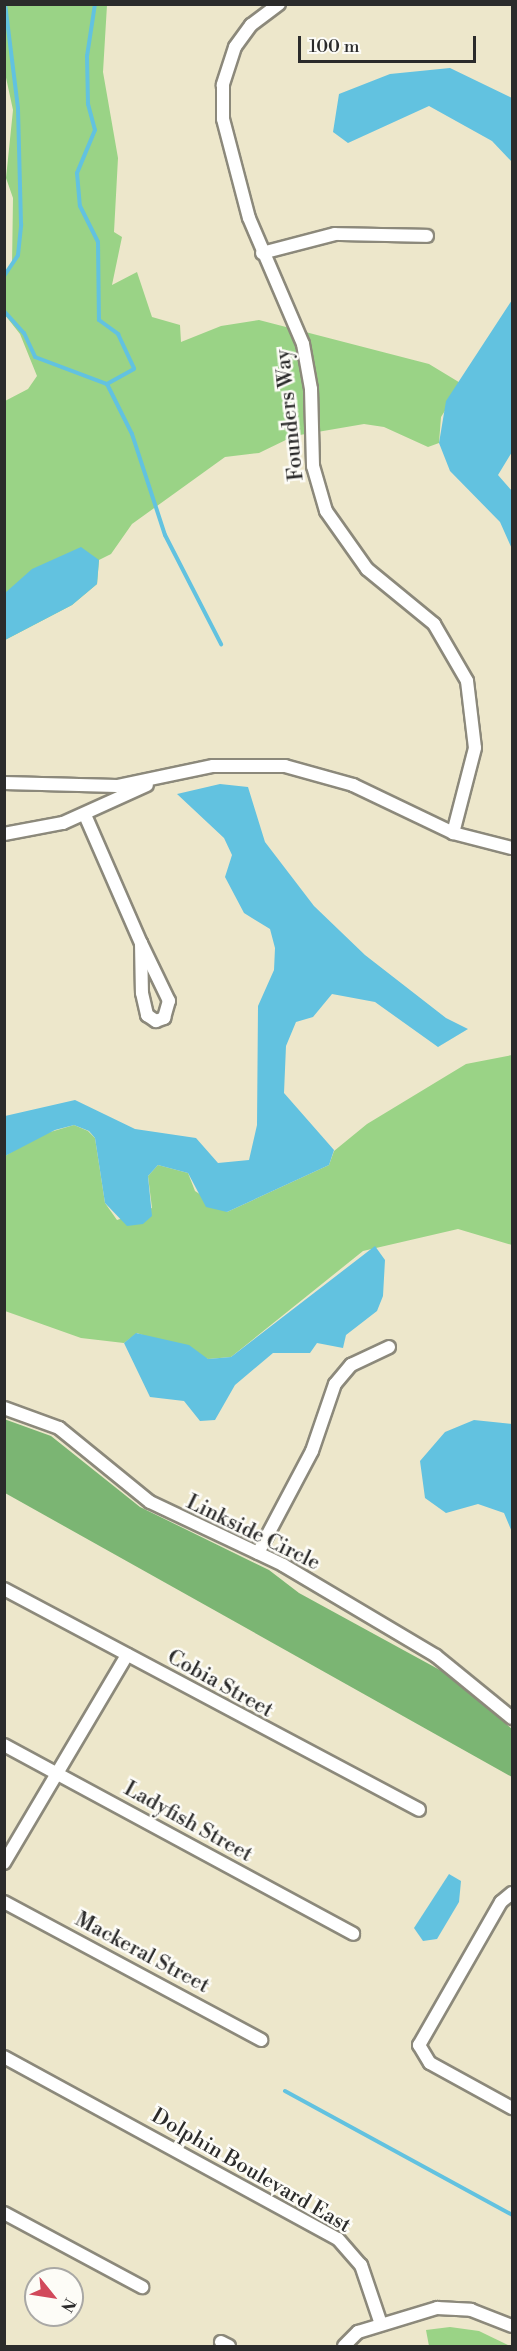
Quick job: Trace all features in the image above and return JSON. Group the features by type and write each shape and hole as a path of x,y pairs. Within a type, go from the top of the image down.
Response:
{"street":[{"name":"Founders Way","path":"279,4 251,25 235,47 222,102 262,253 303,344 311,388 313,466 326,511 367,569 434,624 466,681 475,748 453,833"},
{"path":"262,253 335,234 427,236"},
{"path":"4,783 84,787 154,781 237,764 298,768 353,785 453,833 513,848"},
{"path":"4,834 85,815 154,781"},
{"path":"85,815 169,1001 164,1018 156,1021 147,1015 142,993 141,943"},
{"path":"258,1553 312,1451 336,1384 357,1361 389,1347"},
{"name":"Linkside Circle","path":"4,1408 74,1438 157,1506 258,1553 436,1656 513,1718"},
{"name":"Cobia Street","path":"4,1589 419,1810"},
{"path":"4,1863 127,1655"},
{"name":"Ladyfish Street","path":"4,1745 352,1934"},
{"path":"513,1893 501,1902 419,2045 430,2063 513,2108"},
{"name":"Mackeral Street","path":"4,1902 261,2040"},
{"name":"Dolphin Boulevard East","path":"4,2057 338,2240 361,2265 381,2324"},
{"path":"4,2213 142,2287"},
{"path":"344,2346 358,2332 450,2307 484,2313 513,2326"}],"green space":[{"path":"5,5 107,5 103,72 118,158 114,232 122,237 112,285 137,272 152,317 180,325 181,342 221,326 259,320 429,364 462,384 441,417 439,443 428,447 384,427 364,424 294,436 259,453 225,457 132,524 111,554 99,560 97,584 72,605 5,640 5,401 28,389 37,376 20,334 5,315 5,272 12,266 13,198 6,178 13,110 5,73"},
{"path":"512,1055 512,1245 458,1229 363,1251 231,1357 208,1359 137,1333 124,1343 81,1338 5,1311 5,1156 40,1135 74,1125 88,1131 95,1138 105,1203 117,1220 152,1208 148,1176 158,1165 188,1173 195,1191 227,1212 329,1165 334,1151 367,1124 466,1064"},
{"path":"4,1419 51,1436 140,1507 269,1570 299,1593 449,1675 512,1729 512,1777 5,1493"},
{"path":"450,2327 479,2331 510,2346 429,2346 426,2330"}],"water":[{"path":"450,68 512,98 512,162 492,141 429,106 348,143 333,132 339,94 390,74"},
{"path":"512,300 512,452 498,475 512,491 512,549 500,522 450,471 439,443 446,401"},
{"path":"81,547 99,560 97,584 72,605 5,640 5,593 32,569"},
{"path":"220,784 248,787 265,842 314,906 365,955 446,1018 468,1029 438,1047 375,1002 332,994 313,1017 296,1022 286,1046 284,1093 334,1150 329,1165 227,1212 206,1207 188,1173 158,1165 148,1176 152,1216 143,1224 127,1226 105,1203 95,1138 89,1131 74,1125 55,1130 5,1156 5,1116 75,1100 135,1129 196,1138 218,1163 249,1160 257,1125 258,1006 274,970 275,948 270,929 244,913 225,877 232,855 224,838 177,794"},
{"path":"375,1246 385,1260 383,1296 377,1311 346,1335 343,1348 317,1343 310,1353 273,1353 235,1385 215,1420 200,1421 184,1401 150,1397 124,1343 136,1333 189,1345 208,1359 231,1357"},
{"path":"474,1420 512,1424 512,1532 504,1513 478,1504 446,1513 425,1498 420,1461 445,1432"},
{"path":"449,1874 461,1881 459,1902 437,1939 423,1941 414,1928"}],"waterway":[{"path":"4,276 18,255 21,224 18,108 5,4"},
{"path":"95,4 87,56 88,104 95,130 77,173 80,206 98,242 99,320 118,334 134,369 107,384"},
{"path":"4,311 24,333 35,357 107,384 132,434 165,535 221,644"},
{"path":"285,2091 512,2215"}]}
